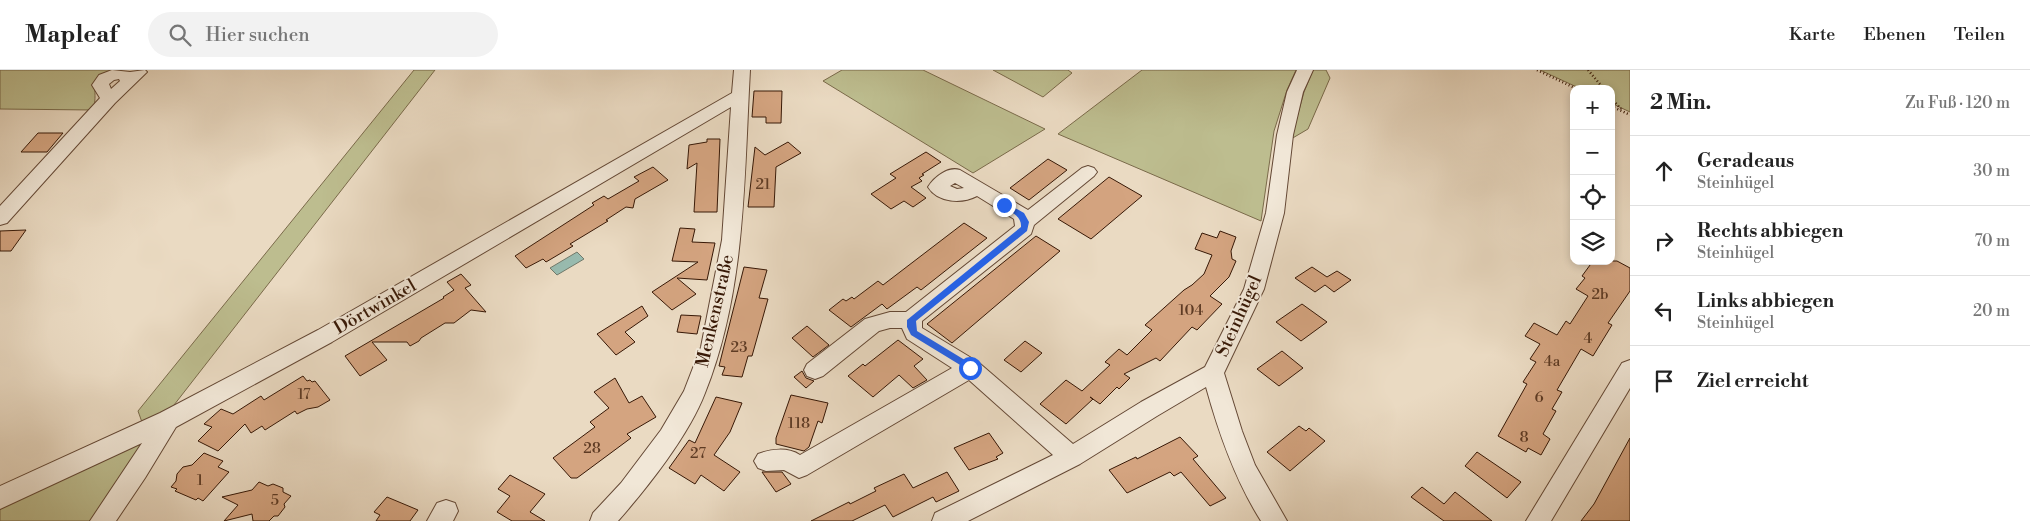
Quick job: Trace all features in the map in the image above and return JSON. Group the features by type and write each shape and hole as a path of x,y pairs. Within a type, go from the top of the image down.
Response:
{"street":[{"name":"Menkenstraße","path":"602,521 629,491 669,437 694,394 711,347 731,240 742,70"},
{"name":"Steinhügel","path":"944,521 1072,457 1149,409 1213,373 1254,289 1275,214 1285,134 1295,92 1305,70"},
{"path":"0,218 109,100 134,76"},
{"name":"Dörtwinkel","path":"0,498 168,420 325,336 739,96"},
{"path":"1025,222 1088,172"},
{"path":"816,370 872,326 890,320 912,320 1024,229 1025,222 1022,215 977,188"},
{"path":"912,320 911,327 914,333 970,368 1072,457"},
{"path":"766,461 788,460 799,468 970,368"},
{"path":"1538,521 1630,369"},
{"path":"1213,373 1233,442 1247,477 1275,521"},
{"path":"102,521 137,471 168,420"}],"path":[{"path":"1537,70 1570,86"},
{"path":"1588,70 1601,85"},
{"path":"1615,103 1622,111"},
{"path":"1615,108 1630,115"}],"green space":[{"path":"0,70 115,70 105,73 96,80 93,110 0,109"},
{"path":"414,70 435,70 167,414 143,425 138,411"},
{"path":"842,70 923,70 1045,129 973,173 823,81"},
{"path":"993,70 1068,70 1072,73 1043,97"},
{"path":"1142,70 1296,70 1287,90 1274,131 1261,221 1058,134"},
{"path":"1313,70 1326,70 1330,78 1308,129 1291,139 1304,92"},
{"path":"1540,70 1630,70 1630,112 1615,105 1615,85 1572,85"},
{"path":"141,438 142,451 91,521 0,521 0,507"}],"water":[{"path":"577,252 584,259 557,275 550,268"}],"building":[{"path":"754,91 782,91 781,123 766,123 766,117 752,117"},
{"path":"38,133 63,133 47,152 21,152"},
{"path":"707,139 720,139 717,212 694,212 697,163 687,169 689,145 707,142"},
{"path":"788,142 801,153 776,167 774,207 748,207 755,147 765,155"},
{"path":"926,152 941,162 922,174 924,175 919,178 922,181 911,187 926,198 913,207 904,201 891,209 871,194 896,178 890,174"},
{"path":"1048,159 1067,170 1029,200 1010,188"},
{"path":"653,167 668,180 635,199 633,208 626,207 606,220 608,221 570,244 573,246 546,262 543,259 526,268 515,256 594,205 592,203 604,196 608,199 639,181 634,177"},
{"path":"1109,177 1142,196 1091,239 1058,219"},
{"path":"964,223 987,238 921,290 917,287 887,309 882,304 851,327 829,310 843,299 846,301 852,297 854,299 878,281 883,285"},
{"path":"680,228 695,229 692,242 715,243 707,280 677,278 696,294 672,310 652,292 698,262 672,261"},
{"path":"26,230 11,251 0,251 0,231"},
{"path":"1220,231 1236,237 1231,251 1232,259 1236,261 1229,277 1210,296 1222,304 1197,330 1192,327 1160,361 1156,358 1124,374 1130,378 1119,389 1117,387 1100,404 1093,399 1066,424 1040,404 1066,380 1082,391 1110,365 1105,362 1119,349 1127,355 1152,330 1145,325 1204,274 1212,255 1195,249 1202,233 1217,238"},
{"path":"1036,236 1060,251 952,343 927,324"},
{"path":"1615,261 1617,261 1630,268 1630,291 1608,323 1612,325 1593,356 1581,349 1557,390 1562,392 1552,409 1556,411 1543,434 1550,439 1541,455 1528,448 1526,452 1498,436 1527,384 1523,382 1536,362 1530,359 1540,344 1525,336 1534,323 1557,335 1566,321 1570,324 1588,296 1576,289 1585,278 1582,276 1590,265 1615,265"},
{"path":"744,267 767,270 759,298 768,299 752,356 748,356 742,377 722,375 725,367 719,366"},
{"path":"1312,267 1327,277 1337,271 1351,280 1334,292 1325,285 1315,292 1295,278"},
{"path":"461,274 471,285 465,288 486,312 471,310 454,323 445,323 410,346 407,342 372,342 387,360 360,376 345,356 444,298 454,290 447,282"},
{"path":"1302,304 1327,322 1301,341 1276,322"},
{"path":"642,306 648,316 625,332 635,342 616,355 597,334"},
{"path":"681,315 701,316 697,334 677,332"},
{"path":"807,326 829,345 813,357 792,338"},
{"path":"898,340 923,359 914,366 927,380 913,388 899,375 873,397 848,376 863,364 865,366"},
{"path":"1025,341 1042,353 1021,372 1004,360"},
{"path":"1282,351 1303,368 1279,386 1257,369"},
{"path":"802,371 806,378 814,381 806,388 794,377"},
{"path":"303,376 307,381 315,381 330,400 318,407 307,409 297,414 295,411 265,430 262,426 251,433 245,424 218,451 198,441 212,427 204,424 221,409 233,414 261,396 264,400"},
{"path":"615,378 629,403 642,396 656,417 627,434 631,438 577,478 571,478 553,458 595,427 590,422 609,408 594,392"},
{"path":"791,395 828,403 822,423 818,421 809,447 804,451 776,444 776,438"},
{"path":"716,397 742,403 730,432 714,455 740,472 724,491 701,475 695,484 669,468 689,440 695,443"},
{"path":"1299,426 1306,431 1309,428 1325,441 1290,471 1267,452"},
{"path":"989,433 1003,453 996,457 998,459 969,470 954,448"},
{"path":"1180,437 1198,456 1193,459 1226,498 1210,506 1181,472 1174,476 1170,472 1127,493 1109,470 1136,457 1137,459"},
{"path":"1630,438 1630,521 1581,521 1594,504"},
{"path":"1477,452 1521,482 1507,498 1465,466"},
{"path":"204,453 223,461 218,467 229,472 203,501 175,491 177,489 171,487 176,481 177,474 183,467 192,465"},
{"path":"762,472 782,472 791,484 776,492"},
{"path":"947,472 959,491 936,502 933,497 893,517 885,505 852,521 811,521 876,491 874,488 904,474 913,488"},
{"path":"510,475 545,494 530,512 545,521 512,521 497,512 510,496 498,489"},
{"path":"259,482 268,486 273,484 283,488 283,492 291,496 284,504 285,507 278,516 274,516 269,521 253,521 252,514 224,521 238,505 222,497 252,490"},
{"path":"1422,487 1444,504 1455,492 1492,521 1444,521 1411,497"},
{"path":"387,497 418,510 410,521 376,521 380,515 374,512"}],"route":[{"path":"970,368 914,333 911,327 912,320 915,315 1024,229 1025,222 1022,215 1004,205"}]}
